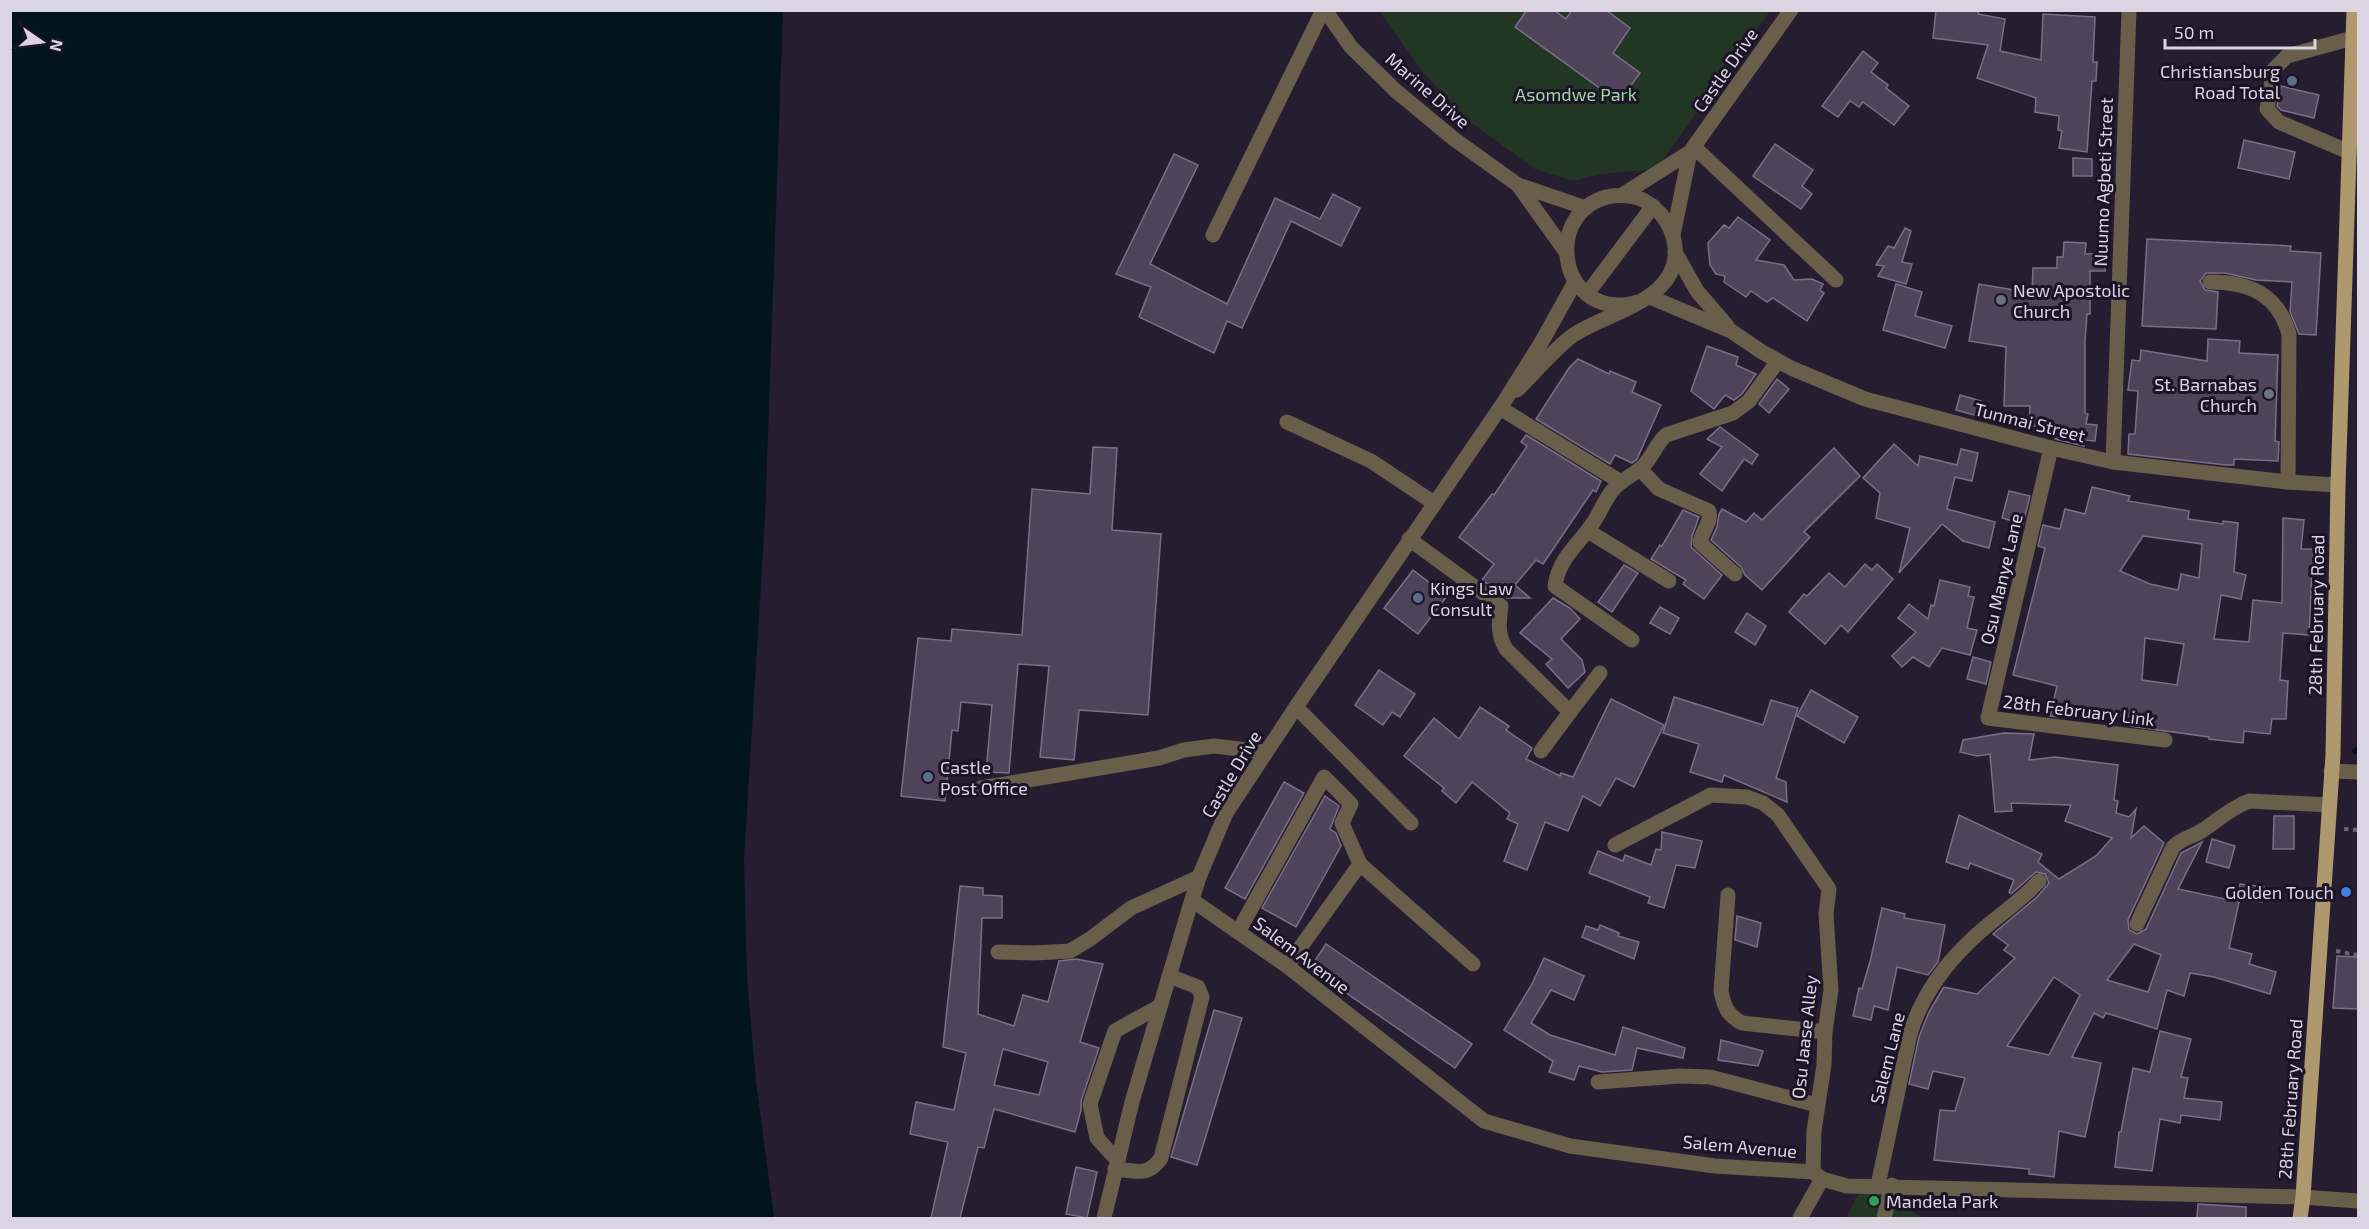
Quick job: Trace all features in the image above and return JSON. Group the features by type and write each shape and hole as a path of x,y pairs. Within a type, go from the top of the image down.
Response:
{"main road":[{"name":"28th February Road","path":"2300,1218 2331,771 2354,10"}],"street":[{"name":"Marine Drive","path":"1324,10 1351,46 1396,91 1454,139 1518,185 1586,208"},
{"path":"1213,235 1324,10"},
{"name":"Castle Drive","path":"1586,208 1603,198 1622,195 1692,149 1791,10"},
{"name":"Nuumo Agbeti Street","path":"2113,462 2129,10"},
{"path":"2349,152 2279,122 2267,109 2274,69 2287,56 2353,38"},
{"path":"1692,149 1836,280"},
{"name":"Castle Drive","path":"1673,235 1692,149"},
{"name":"Marine Drive","path":"1518,185 1566,252"},
{"path":"1586,208 1574,220 1568,236 1566,252 1568,268 1575,282 1587,294 1604,303 1621,305 1644,299 1668,278 1675,252 1673,235 1666,219 1653,206 1639,198 1622,195"},
{"path":"1587,294 1653,206"},
{"name":"Tunmai Street","path":"1675,252 1697,291 1731,331"},
{"name":"Castle Drive","path":"1104,1218 1132,1102 1169,976 1200,877 1226,813 1409,539 1502,405 1541,343 1575,282"},
{"path":"2210,282 2232,282 2250,287 2276,306 2285,320 2289,334 2288,482"},
{"name":"Castle Drive","path":"1502,405 1573,336 1644,299"},
{"name":"Tunmai Street","path":"1644,299 1731,331 1778,361 1865,399 2113,462 2288,482 2338,485"},
{"path":"1632,640 1555,586 1561,563 1588,531 1612,490 1647,463 1659,441 1666,435 1733,412 1749,401 1778,361"},
{"path":"1502,405 1621,482"},
{"path":"1287,422 1371,461 1434,503"},
{"name":"Osu Manye Lane","path":"1988,718 2051,448"},
{"path":"1640,469 1659,489 1709,511 1709,521 1700,543 1735,574"},
{"path":"1588,531 1669,581"},
{"path":"1409,539 1501,606 1498,630 1506,649 1570,712"},
{"path":"1541,752 1600,673"},
{"path":"1296,707 1410,823"},
{"name":"28th February Link","path":"1988,718 2165,740"},
{"path":"981,788 1159,758 1184,750 1214,746 1265,752"},
{"path":"2331,771 2358,772"},
{"path":"1238,932 1324,777 1351,804 1342,823 1360,864 1473,964"},
{"name":"Osu Jaase Alley","path":"1615,845 1711,795 1747,797 1763,803 1778,815 1829,889 1826,932 1831,990 1825,1032 1824,1065 1817,1105 1817,1175 1800,1218"},
{"path":"2137,924 2174,847 2180,840 2200,833 2238,805 2248,801 2329,805"},
{"path":"1287,966 1360,864"},
{"path":"998,952 1070,951 1131,908 1200,877"},
{"name":"Salem Lane","path":"1884,1218 1885,1185 1910,1034 1916,1014 1927,993 1970,940 2017,904 2039,881"},
{"path":"1728,895 1721,991 1730,1017 1742,1023 1825,1032"},
{"name":"Salem Avenue","path":"1191,904 1238,932 1287,966 1484,1121 1570,1146 1715,1166 1817,1175 1847,1186 1885,1185 2303,1197 2358,1201"},
{"path":"1160,1006 1115,1031 1089,1104 1097,1138 1117,1165 1144,1172 1153,1169 1161,1158 1202,997 1198,987 1169,976"},
{"path":"1598,1082 1680,1076 1710,1077 1817,1105"}],"path":[{"path":"2320,950 2358,955"}],"green space":[{"name":"Asomdwe Park","path":"1379,11 1770,11 1656,169 1601,174 1573,181 1535,169 1468,120 1422,71"},
{"name":"Mandela Park","path":"1863,1184 1923,1218 1846,1218"}],"shaded area":[{"path":"10,11 783,11 765,519 744,859 747,979 756,1081 774,1218 11,1218"}],"building":[{"path":"1527,10 1554,10 1566,19 1572,10 1606,10 1630,28 1613,53 1640,73 1619,102 1515,27"},
{"path":"1936,10 1979,10 1978,14 2005,19 2000,51 2041,60 2043,14 2095,17 2093,62 2097,62 2096,81 2092,81 2087,152 2059,148 2062,131 2058,130 2059,116 2035,112 2036,98 1977,78 1988,45 1933,38"},
{"path":"1863,51 1878,63 1871,72 1888,85 1886,88 1909,106 1894,125 1863,102 1859,107 1850,101 1838,117 1822,106"},
{"path":"2281,86 2319,95 2314,118 2281,110 2277,106"},
{"path":"2244,140 2295,152 2289,179 2238,168"},
{"path":"1775,144 1813,170 1802,186 1812,194 1801,209 1753,176"},
{"path":"1174,154 1198,165 1150,264 1227,304 1275,198 1320,219 1333,194 1360,208 1341,246 1291,221 1242,328 1227,321 1214,353 1139,317 1151,287 1116,274"},
{"path":"2073,158 2092,159 2092,176 2073,176"},
{"path":"1738,217 1770,240 1756,260 1784,265 1794,280 1812,279 1823,284 1820,290 1824,293 1807,321 1773,298 1767,302 1751,291 1746,297 1724,282 1725,276 1716,274 1710,265 1708,243 1724,225 1729,228"},
{"path":"1905,228 1911,231 1902,262 1912,264 1906,284 1878,276 1884,266 1876,265 1888,246 1894,248"},
{"path":"2147,239 2291,246 2290,251 2321,253 2316,335 2299,334 2290,312 2292,282 2256,280 2225,273 2206,273 2200,281 2205,290 2218,292 2216,329 2142,326"},
{"path":"2064,242 2086,243 2085,254 2105,253 2105,271 2090,271 2090,314 2087,314 2085,341 2085,413 2088,414 2086,424 2097,425 2095,441 2085,440 2084,446 2055,439 2056,427 2029,426 2030,406 2004,406 2006,347 1969,341 1979,284 2032,293 2033,268 2057,268 2057,257 2063,257"},
{"path":"1896,284 1922,292 1915,316 1952,326 1945,348 1883,330"},
{"path":"2208,339 2240,341 2239,353 2278,355 2275,441 2279,442 2278,461 2234,459 2234,465 2226,465 2128,454 2129,434 2135,434 2138,391 2128,390 2132,360 2140,361 2141,350 2207,361"},
{"path":"1707,346 1738,357 1736,365 1756,374 1742,394 1734,400 1725,395 1714,409 1691,391"},
{"path":"1578,359 1609,374 1610,371 1636,382 1632,392 1661,405 1637,459 1632,463 1615,455 1610,464 1536,419 1569,368"},
{"path":"1777,379 1789,389 1769,413 1759,404"},
{"path":"1960,395 1981,401 1978,416 1956,410"},
{"path":"1720,427 1758,455 1752,464 1744,459 1722,491 1700,474 1722,447 1707,439"},
{"path":"1526,435 1601,481 1596,492 1593,490 1543,564 1536,560 1515,585 1530,598 1507,598 1482,580 1494,564 1459,537 1492,494 1494,495 1527,446 1521,442"},
{"path":"1894,444 1918,466 1920,456 1957,465 1961,449 1978,453 1972,481 1955,477 1947,509 1995,522 1989,548 1963,541 1942,524 1899,573 1910,528 1876,518 1880,493 1863,478"},
{"path":"1093,447 1117,448 1112,530 1161,534 1148,715 1079,710 1074,760 1040,757 1049,666 1018,664 1009,773 986,772 992,705 961,702 958,731 952,730 945,801 901,796 918,638 951,641 952,629 1022,635 1032,489 1090,494"},
{"path":"1834,448 1860,476 1804,532 1810,537 1762,590 1711,540 1717,527 1719,514 1722,509 1746,522 1754,513 1762,520"},
{"path":"2092,487 2130,496 2128,501 2189,511 2188,519 2223,524 2223,521 2238,523 2234,572 2246,575 2241,599 2221,595 2214,639 2249,642 2253,600 2282,603 2283,518 2304,520 2301,549 2313,549 2309,635 2283,633 2280,680 2288,681 2286,719 2272,719 2270,734 2244,731 2243,743 2209,739 2209,737 2130,726 2131,717 2072,706 2069,718 2050,716 2057,686 2013,675 2045,548 2038,546 2043,525 2060,529 2065,509 2085,514","holes":["2143,536 2202,544 2199,578 2181,574 2178,590 2150,584 2120,571","2145,638 2184,644 2177,685 2142,680"]},
{"path":"2009,491 2030,496 2023,524 2002,518"},
{"path":"1683,510 1699,517 1692,536 1691,547 1722,575 1704,599 1683,584 1686,580 1651,559 1660,545 1662,546"},
{"path":"1865,564 1872,570 1877,564 1893,579 1848,632 1841,625 1825,644 1789,612 1804,594 1807,596 1829,573 1845,587"},
{"path":"1624,565 1638,573 1612,612 1598,602"},
{"path":"1413,570 1447,596 1418,634 1384,608"},
{"path":"1940,580 1970,587 1968,596 1974,597 1967,628 1977,630 1970,655 1942,648 1929,667 1913,657 1902,667 1892,656 1916,632 1898,618 1909,604 1928,619 1931,605 1934,606"},
{"path":"1553,598 1570,608 1580,619 1561,639 1582,660 1585,672 1568,688 1546,664 1552,659 1520,633"},
{"path":"1660,607 1679,618 1670,634 1650,623"},
{"path":"1747,613 1766,626 1755,645 1735,632"},
{"path":"1973,657 1991,662 1986,684 1967,679"},
{"path":"1379,670 1415,694 1400,717 1392,712 1383,725 1355,705"},
{"path":"1811,690 1858,717 1844,743 1797,716"},
{"path":"1674,697 1763,725 1771,700 1798,708 1776,778 1786,782 1787,802 1724,775 1722,782 1690,772 1699,744 1663,733"},
{"path":"1611,699 1664,725 1634,787 1616,778 1600,806 1583,796 1568,831 1545,822 1527,870 1504,861 1518,824 1507,819 1510,813 1472,782 1456,803 1442,791 1444,788 1404,756 1434,718 1459,739 1480,707 1509,726 1506,730 1532,748 1526,759 1560,776 1561,773 1573,777"},
{"path":"2004,733 2034,734 2029,760 2055,757 2118,765 2114,800 2118,801 2116,813 2129,817 2136,809 2131,838 2144,826 2164,843 2128,920 2129,930 2137,934 2146,929 2181,853 2202,842 2178,889 2239,902 2229,948 2252,954 2249,964 2276,972 2270,994 2214,977 2190,973 2184,996 2167,990 2157,1029 2106,1013 2103,1018 2094,1013 2072,1057 2101,1063 2085,1137 2059,1131 2054,1177 2029,1174 2029,1169 1934,1160 1940,1110 1955,1111 1965,1078 1933,1071 1928,1089 1909,1084 1919,1037 1929,1012 1944,987 1977,994 2015,958 2004,950 2008,945 1993,934 2037,897 2049,883 2045,874 2036,872 2011,894 2009,892 2014,880 1970,863 1968,869 1946,862 1959,815 2042,854 2038,862 2059,879 2096,856 2112,838 2065,821 2071,805 2011,803 2012,811 1995,812 1990,754 1977,756 1960,752 1963,740","holes":["2134,944 2161,955 2148,992 2107,980","2054,977 2080,995 2049,1055 2007,1046"]},
{"path":"1284,782 1304,793 1245,899 1225,888"},
{"path":"1325,796 1339,806 1330,829 1336,833 1341,846 1296,927 1262,908"},
{"path":"2274,816 2294,816 2294,849 2273,849"},
{"path":"1662,832 1702,841 1695,868 1676,865 1664,908 1648,903 1650,897 1589,873 1598,851 1623,861 1625,855 1651,865 1656,849 1661,850"},
{"path":"2212,839 2235,846 2229,868 2206,862"},
{"path":"2240,884 2264,887 2262,902 2238,899"},
{"path":"960,886 983,888 983,895 1002,896 1002,918 982,918 978,1014 1014,1026 1023,995 1048,1002 1059,961 1076,959 1103,964 1080,1042 1099,1048 1081,1101 1075,1132 994,1109 984,1148 978,1147 960,1218 931,1218 948,1142 910,1134 916,1102 954,1110 966,1053 943,1047","holes":["1003,1049 1048,1062 1039,1095 994,1085"]},
{"path":"1882,908 1905,914 1904,918 1945,925 1938,962 1928,975 1897,967 1888,1010 1874,1006 1871,1020 1853,1016 1859,988 1862,989 1871,958"},
{"path":"1737,916 1761,923 1757,947 1735,940"},
{"path":"1600,925 1619,933 1618,936 1639,942 1634,959 1582,937 1586,926 1598,930"},
{"path":"1326,944 1472,1044 1455,1068 1310,968"},
{"path":"2337,956 2358,957 2358,1009 2333,1008"},
{"path":"1544,958 1584,976 1574,1000 1551,990 1531,1023 1550,1035 1615,1055 1623,1027 1685,1048 1683,1058 1637,1048 1632,1070 1602,1072 1579,1066 1574,1080 1549,1072 1553,1061 1504,1030 1532,984"},
{"path":"1214,1010 1242,1018 1197,1165 1171,1157"},
{"path":"2160,1031 2191,1039 2181,1077 2188,1078 2184,1098 2222,1102 2220,1120 2181,1115 2180,1123 2160,1119 2152,1171 2115,1167 2119,1132 2121,1132 2133,1068 2150,1072"},
{"path":"1721,1040 1763,1051 1758,1066 1718,1060"},
{"path":"1076,1167 1097,1172 1087,1218 1066,1214"},
{"path":"2198,1204 2246,1207 2246,1218 2197,1218"}],"place":[{"name":"Christiansburg Road Total","path":"2292,81"},
{"name":"New Apostolic Church","path":"2001,300"},
{"name":"St. Barnabas Church","path":"2269,394"},
{"name":"Kings Law Consult","path":"1418,598"},
{"name":"Castle Post Office","path":"928,777"},
{"name":"Golden Touch","path":"2346,892"},
{"name":"Mandela Park","path":"1874,1201"}]}
